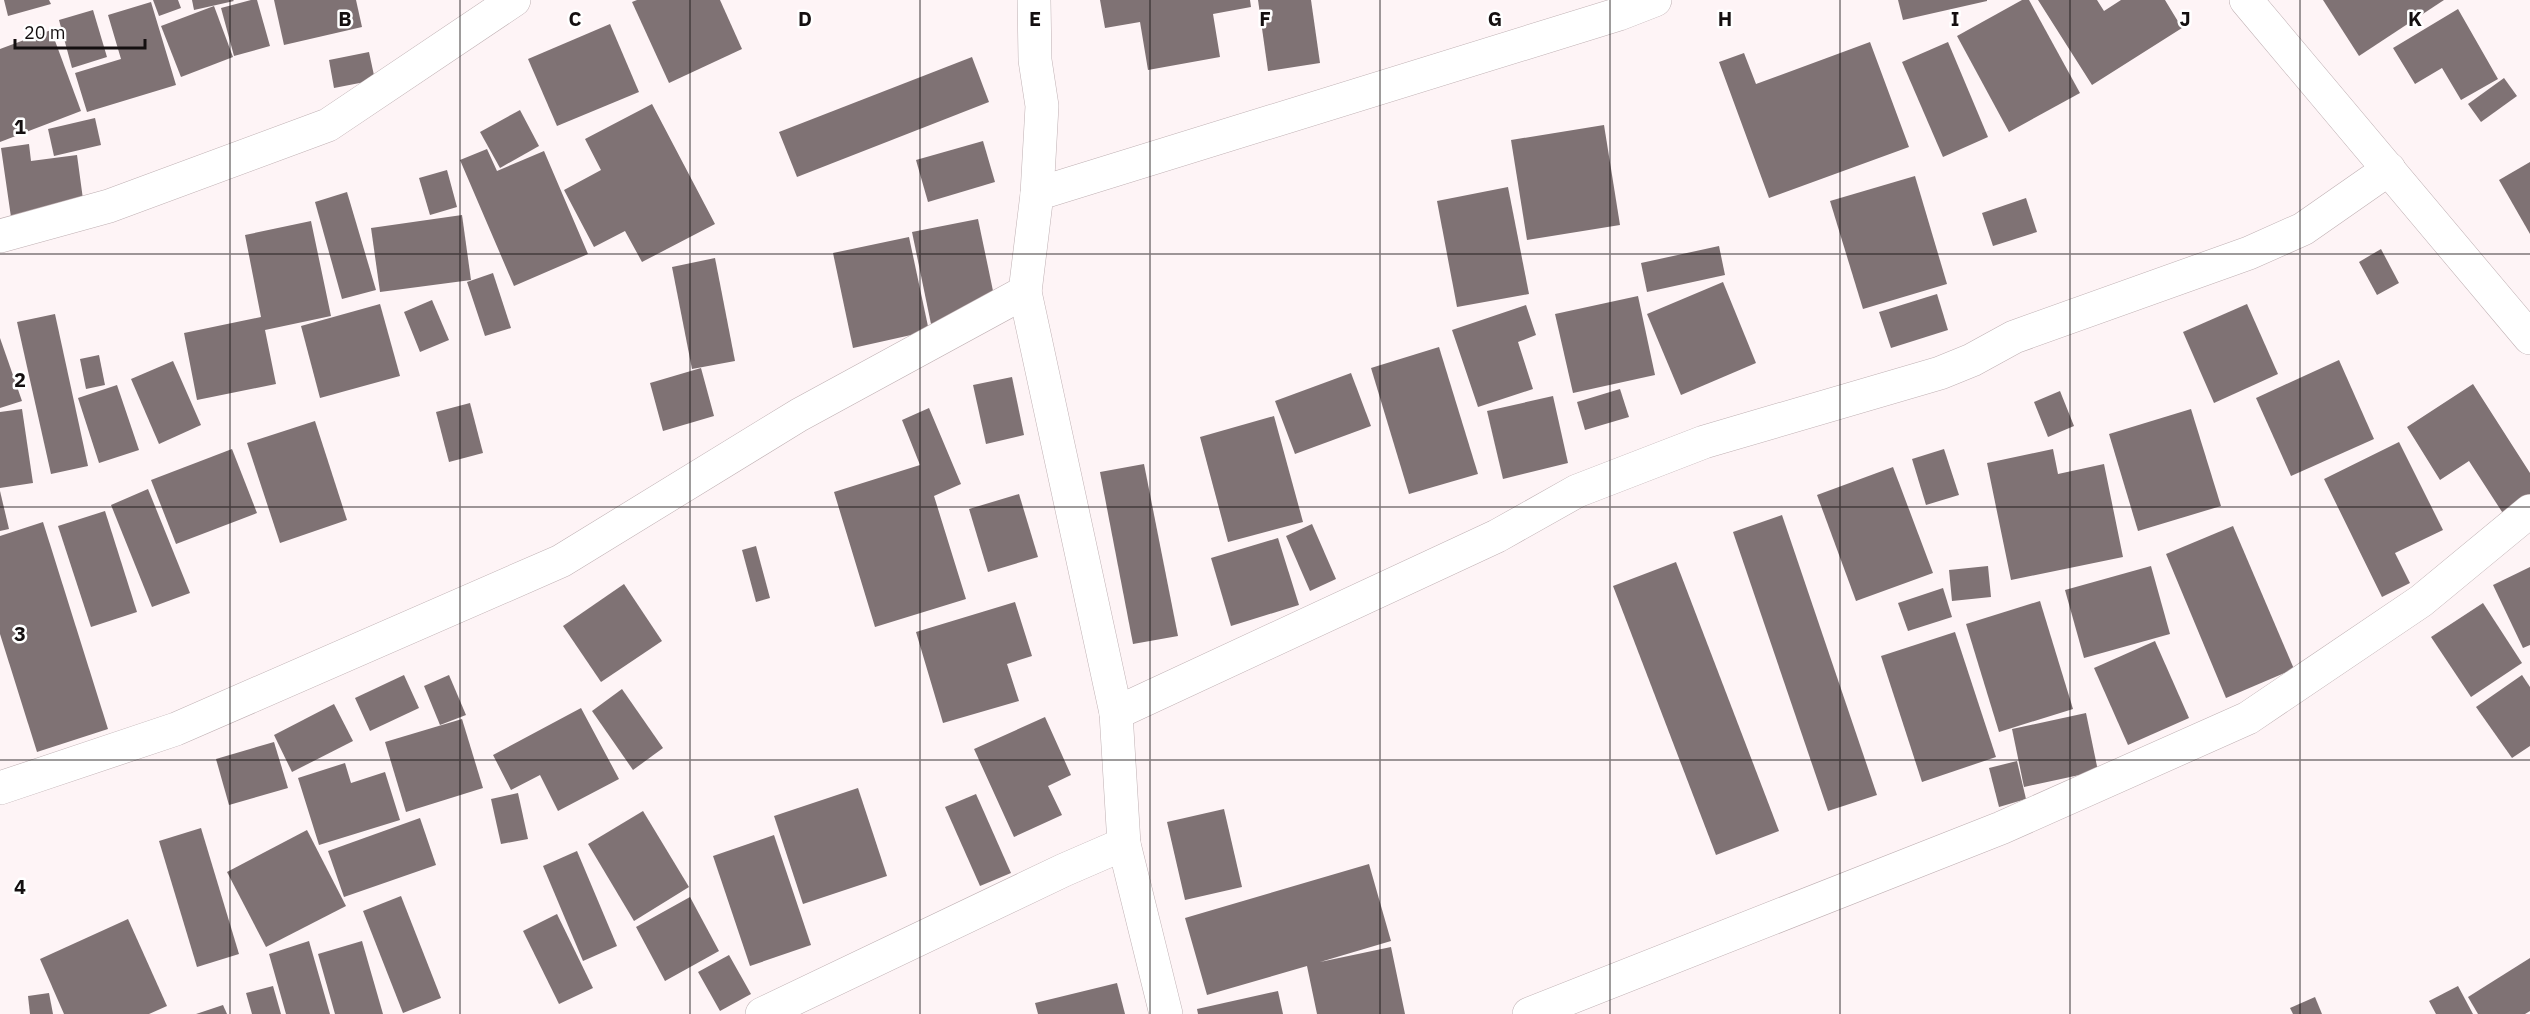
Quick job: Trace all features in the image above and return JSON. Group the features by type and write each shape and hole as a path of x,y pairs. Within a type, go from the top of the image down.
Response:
{"street":[{"path":"0,236 109,206 328,125 514,0"},
{"path":"1034,0 1035,60 1042,106 1037,194 1025,292 1116,713 1124,844 1166,1014"},
{"path":"1037,194 1619,14 1655,0"},
{"path":"2246,0 2528,332"},
{"path":"1116,713 1497,536 1577,491 1704,442 1940,373 1972,360 2014,337 2249,253 2303,229 2388,169"},
{"path":"0,788 176,729 561,561 799,415 1025,292"},
{"path":"1529,1014 2001,828 2248,718 2421,601 2530,511"},
{"path":"762,1014 1064,870 1124,844"}],"building":[{"path":"4,0 49,0 51,4 8,16"},
{"path":"153,0 178,0 181,8 159,16"},
{"path":"192,0 233,0 234,1 194,10"},
{"path":"257,0 270,46 234,56 221,8"},
{"path":"274,0 356,0 362,27 284,45"},
{"path":"637,0 720,0 742,49 669,83 632,2"},
{"path":"1100,0 1250,0 1251,7 1213,14 1220,57 1148,70 1140,22 1105,28"},
{"path":"1258,0 1311,0 1320,63 1268,71"},
{"path":"1898,0 1987,0 1987,1 1903,20"},
{"path":"2022,0 2029,0 2080,93 2009,132 1957,36"},
{"path":"2038,0 2097,0 2104,11 2121,0 2165,0 2182,28 2092,85"},
{"path":"2323,0 2444,0 2359,56"},
{"path":"151,2 176,85 87,112 75,73 121,59 108,15"},
{"path":"214,6 233,57 181,77 161,26"},
{"path":"2458,9 2498,79 2461,100 2442,68 2415,84 2393,48"},
{"path":"93,10 107,57 72,68 59,20"},
{"path":"610,24 639,92 557,126 528,59"},
{"path":"51,30 81,111 0,142 0,49"},
{"path":"1870,42 1909,147 1769,198 1719,62 1744,53 1756,84"},
{"path":"1948,42 1988,137 1943,157 1902,62"},
{"path":"369,52 375,80 334,88 329,60"},
{"path":"972,57 989,102 797,177 779,132"},
{"path":"2504,78 2517,96 2481,122 2468,104"},
{"path":"652,104 715,224 642,262 625,231 594,247 564,190 601,170 585,139"},
{"path":"520,110 539,146 500,168 480,132"},
{"path":"95,118 101,145 54,156 48,129"},
{"path":"1604,125 1620,225 1527,240 1511,140"},
{"path":"983,141 995,182 928,202 916,160"},
{"path":"29,144 31,161 77,155 85,214 12,224 1,148"},
{"path":"487,149 497,171 544,151 588,254 514,286 460,160"},
{"path":"2530,162 2530,234 2499,180"},
{"path":"447,170 457,207 430,215 419,178"},
{"path":"1915,176 1947,284 1863,309 1830,201"},
{"path":"1508,187 1529,294 1457,307 1437,201"},
{"path":"347,192 376,290 342,299 315,202"},
{"path":"2026,198 2037,232 1993,246 1982,213"},
{"path":"462,215 471,280 380,292 371,228"},
{"path":"978,219 997,310 931,324 912,232"},
{"path":"311,221 331,316 265,330 276,384 197,400 184,333 261,317 245,235"},
{"path":"909,237 929,331 853,348 833,253"},
{"path":"1719,246 1725,275 1647,292 1641,263"},
{"path":"2381,249 2399,283 2377,295 2359,262"},
{"path":"715,258 735,361 692,369 672,267"},
{"path":"493,273 511,328 485,336 467,282"},
{"path":"1723,282 1756,363 1681,395 1647,314"},
{"path":"1937,294 1948,330 1891,348 1879,312"},
{"path":"1638,296 1655,375 1573,393 1555,314"},
{"path":"432,300 449,340 420,352 404,312"},
{"path":"380,304 400,376 320,398 301,326"},
{"path":"2247,304 2278,374 2214,403 2183,332"},
{"path":"1526,305 1536,335 1518,342 1533,389 1478,407 1452,330"},
{"path":"55,314 88,466 51,474 17,322"},
{"path":"0,338 22,401 0,408"},
{"path":"1439,347 1478,474 1409,494 1371,368"},
{"path":"99,355 105,385 86,389 80,359"},
{"path":"2339,360 2374,439 2291,476 2256,398"},
{"path":"173,361 201,425 159,444 131,379"},
{"path":"701,368 714,416 663,431 650,383"},
{"path":"1351,373 1371,426 1295,454 1275,401"},
{"path":"1012,377 1024,435 986,444 973,385"},
{"path":"2473,384 2530,473 2530,502 2506,518 2469,461 2440,480 2407,427"},
{"path":"117,385 139,450 99,463 78,398"},
{"path":"1620,389 1629,417 1585,430 1577,402"},
{"path":"2060,391 2074,426 2048,437 2034,402"},
{"path":"1553,396 1568,463 1503,479 1487,411"},
{"path":"470,403 483,453 449,462 436,412"},
{"path":"929,408 961,484 934,496 966,599 875,627 834,492 920,465 902,420"},
{"path":"22,409 33,483 0,488 0,412"},
{"path":"2191,409 2221,506 2138,531 2109,434"},
{"path":"1274,416 1303,522 1228,542 1200,437"},
{"path":"315,421 347,520 280,543 247,443"},
{"path":"2399,442 2443,530 2395,553 2410,583 2382,597 2324,479"},
{"path":"232,449 257,513 176,544 151,480"},
{"path":"1944,449 1959,495 1926,505 1912,459"},
{"path":"2053,449 2058,474 2104,464 2123,557 2011,580 1987,463"},
{"path":"1144,464 1178,636 1133,644 1100,472"},
{"path":"1893,467 1933,573 1856,601 1817,495"},
{"path":"148,489 190,593 152,607 111,505"},
{"path":"0,491 9,529 0,531"},
{"path":"1019,494 1038,557 988,572 969,509"},
{"path":"105,511 137,612 91,627 58,526"},
{"path":"1782,515 1877,795 1828,811 1733,532"},
{"path":"43,522 108,729 37,752 0,634 0,536"},
{"path":"1312,524 1336,579 1310,591 1286,536"},
{"path":"2233,526 2294,669 2226,698 2166,554"},
{"path":"1278,538 1299,605 1231,626 1211,558"},
{"path":"756,546 770,598 756,602 742,550"},
{"path":"1676,562 1779,831 1716,855 1613,586"},
{"path":"1988,566 1991,597 1952,601 1949,570"},
{"path":"2151,566 2170,634 2084,658 2065,590"},
{"path":"2530,567 2530,645 2523,648 2493,585"},
{"path":"624,584 662,641 601,682 563,626"},
{"path":"1943,588 1952,617 1908,631 1898,603"},
{"path":"2040,601 2073,709 1999,732 1966,624"},
{"path":"1015,602 1032,656 1007,664 1019,701 943,723 916,632"},
{"path":"2483,603 2522,663 2471,697 2431,637"},
{"path":"1955,632 1996,757 1922,782 1881,656"},
{"path":"2155,641 2189,718 2128,745 2094,668"},
{"path":"404,675 419,708 370,731 355,698"},
{"path":"449,675 466,715 440,725 424,686"},
{"path":"2522,675 2530,687 2530,746 2512,758 2476,707"},
{"path":"622,689 663,748 633,770 592,711"},
{"path":"334,704 353,741 292,772 274,735"},
{"path":"581,708 619,779 558,811 540,775 511,790 493,755"},
{"path":"2086,713 2098,771 2024,787 2012,729"},
{"path":"1045,717 1071,775 1048,786 1062,815 1014,837 974,749"},
{"path":"462,719 483,788 406,812 385,742"},
{"path":"274,742 288,788 229,805 216,759"},
{"path":"2017,761 2026,799 1999,807 1989,768"},
{"path":"345,763 351,783 385,772 400,820 319,845 298,778"},
{"path":"858,788 887,876 803,904 774,816"},
{"path":"518,793 528,839 501,844 491,799"},
{"path":"976,794 1011,873 980,886 945,807"},
{"path":"1224,809 1242,887 1185,900 1167,822"},
{"path":"643,811 689,887 634,921 588,844"},
{"path":"420,818 436,865 344,897 328,851"},
{"path":"201,828 239,954 197,967 159,841"},
{"path":"307,830 346,906 266,947 227,872"},
{"path":"774,835 811,945 750,966 713,856"},
{"path":"577,851 617,946 583,961 543,866"},
{"path":"1369,864 1391,941 1320,962 1391,947 1405,1014 1317,1014 1307,966 1207,995 1185,918"},
{"path":"401,896 441,998 403,1013 363,911"},
{"path":"690,897 719,951 665,981 636,927"},
{"path":"557,914 593,988 559,1004 523,931"},
{"path":"128,919 167,1006 149,1014 64,1014 40,959"},
{"path":"309,941 330,1014 286,1014 269,954"},
{"path":"362,941 383,1014 335,1014 318,954"},
{"path":"729,955 751,994 720,1011 698,972"},
{"path":"2530,958 2530,1011 2525,1014 2478,1014 2468,997"},
{"path":"1117,983 1125,1014 1038,1014 1035,1003"},
{"path":"273,986 281,1014 252,1014 246,993"},
{"path":"2458,986 2473,1014 2436,1014 2429,1001"},
{"path":"1278,991 1283,1014 1198,1014 1197,1009"},
{"path":"49,993 53,1014 30,1014 28,996"},
{"path":"2315,997 2322,1014 2293,1014 2290,1008"},
{"path":"223,1005 227,1014 196,1014"}]}
